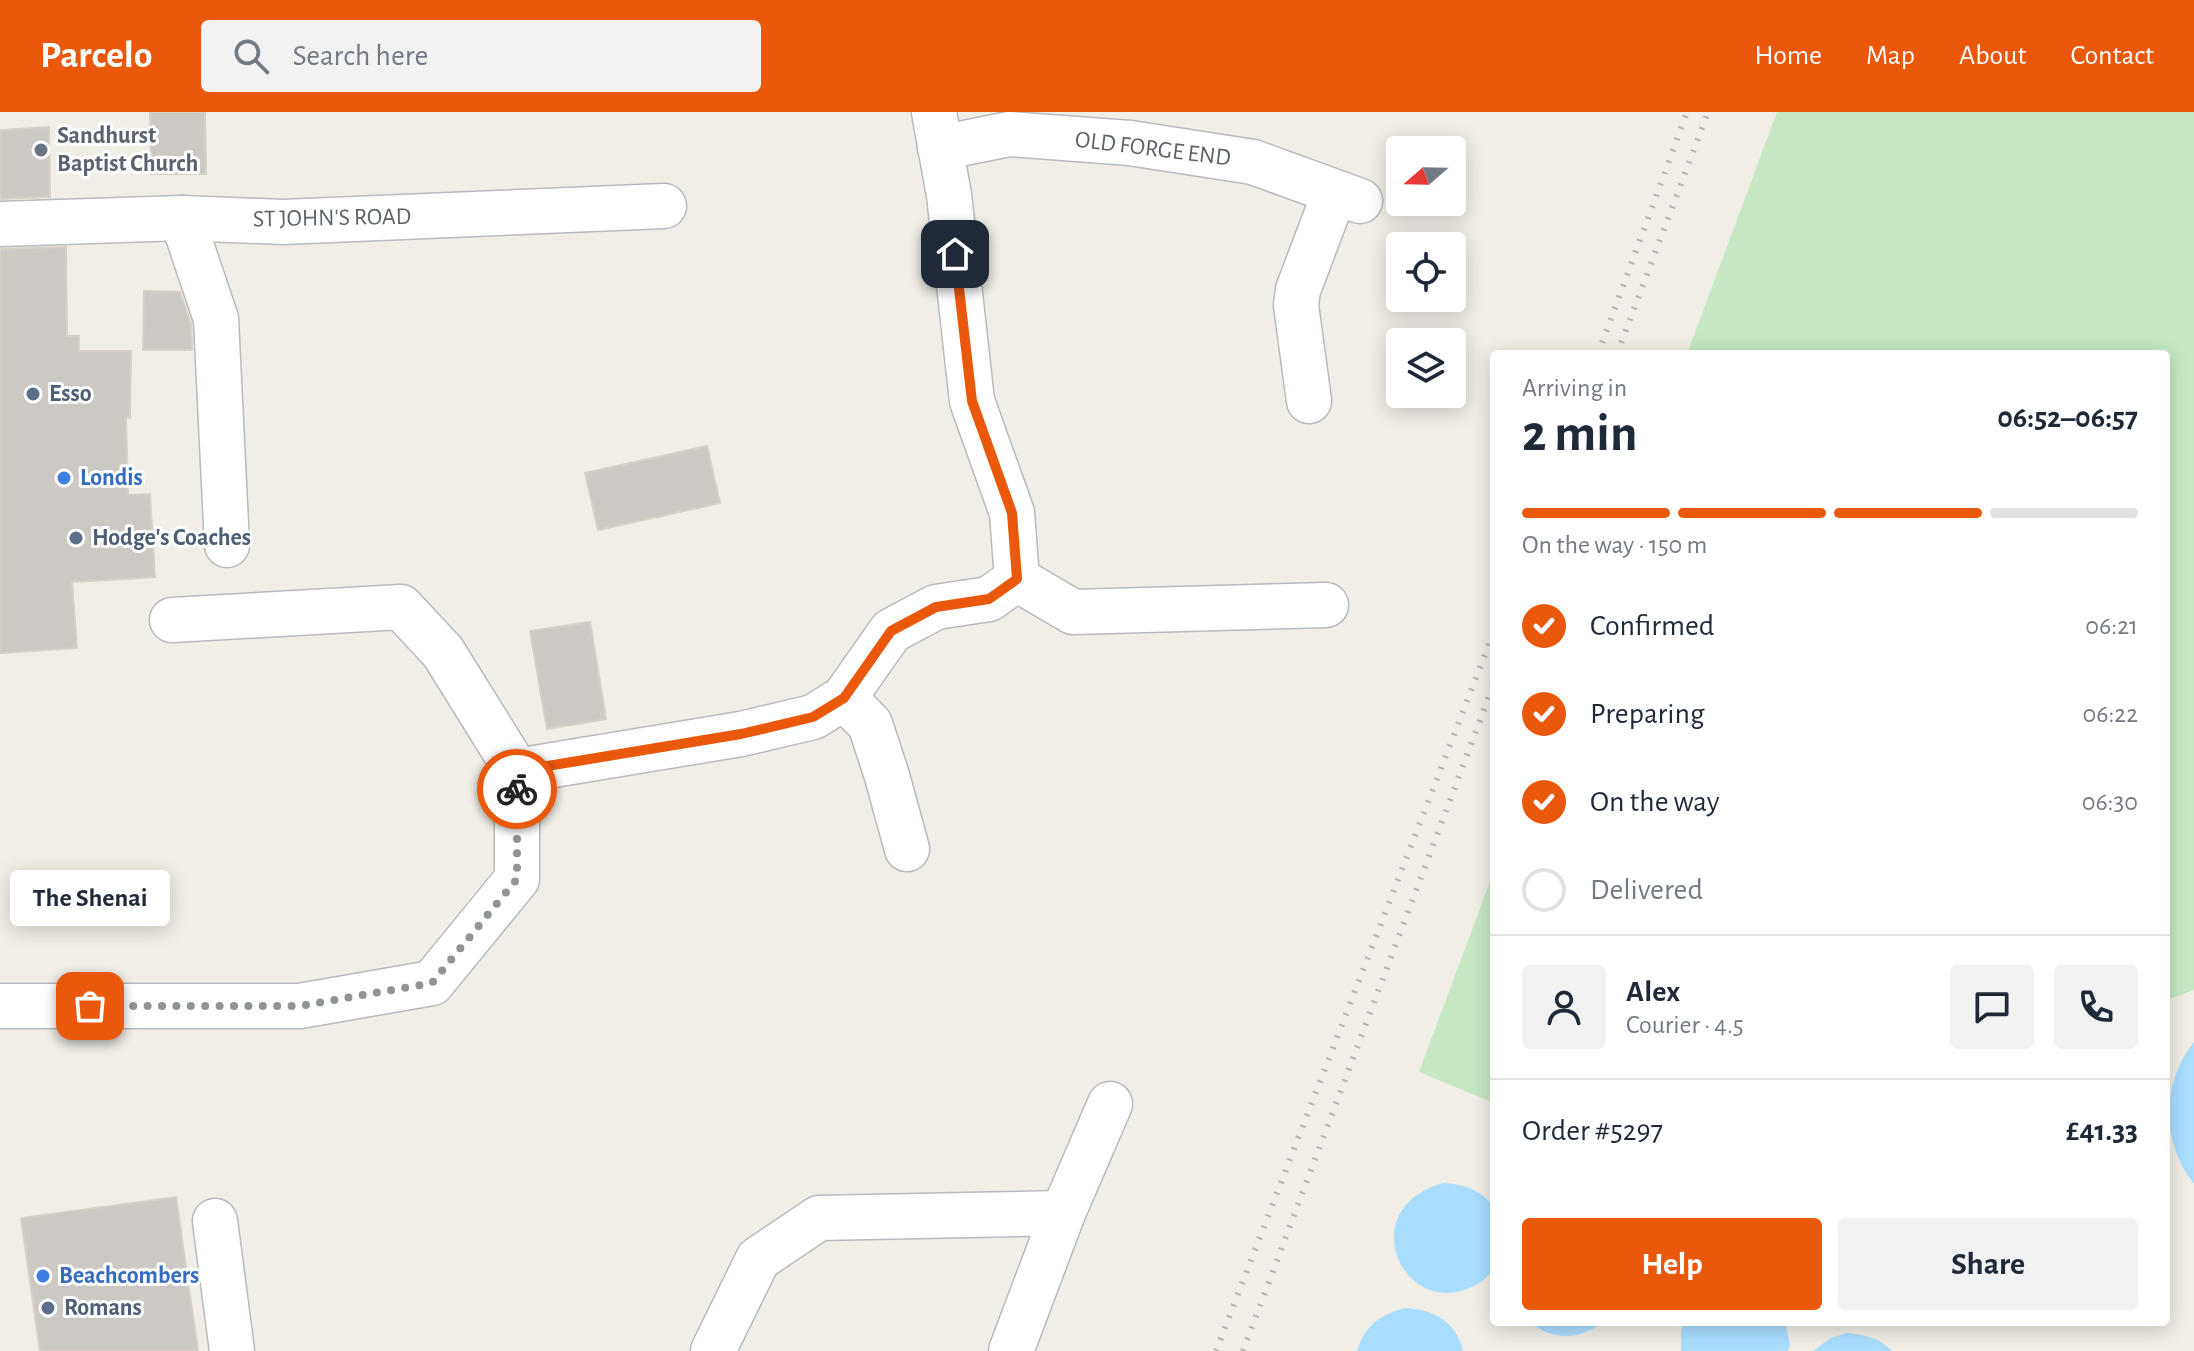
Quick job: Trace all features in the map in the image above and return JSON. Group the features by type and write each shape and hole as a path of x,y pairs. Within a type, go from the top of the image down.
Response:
{"street":[{"name":"OLD FORGE END","path":"937,130 1130,143 1253,162 1347,196 1298,290 1297,319 1309,401"},
{"path":"937,130 949,195 972,401 1012,513 1017,579"},
{"name":"ST JOHN'S ROAD","path":"0,224 182,218 283,222 664,206"},
{"path":"182,218 216,319 227,545"},
{"path":"1017,579 1073,612 1326,605"},
{"path":"517,771 741,734 813,717 844,698 891,631 936,607 989,599 1017,579"},
{"path":"0,1006 300,1006 432,983 517,879 517,771 443,652 401,607 172,620"},
{"path":"844,698 870,724 907,849"},
{"path":"1011,1351 1063,1213 1110,1104"},
{"path":"713,1351 758,1259 819,1218 1063,1213"},
{"path":"215,1221 232,1351"}],"green space":[{"path":"1777,112 2194,112 2194,990 2170,999 2170,350 1688,350"},
{"path":"1490,882 1490,1101 1419,1072"}],"water":[{"path":"2194,1042 2194,1184 2175,1150 2170,1122 2171,1094 2183,1058"},
{"path":"1443,1183 1472,1189 1490,1203 1490,1273 1485,1279 1464,1290 1441,1293 1421,1286 1406,1272 1396,1254 1394,1234 1400,1213 1416,1196"},
{"path":"1405,1308 1425,1311 1442,1319 1455,1332 1463,1351 1357,1351 1374,1323"},
{"path":"1536,1326 1597,1326 1566,1336 1547,1333"},
{"path":"1682,1326 1786,1326 1790,1344 1788,1351 1681,1351"},
{"path":"1847,1333 1872,1338 1892,1351 1813,1351 1831,1338"}],"building":[{"path":"150,112 205,112 206,174 151,174"},
{"name":"Sandhurst Baptist Church","path":"49,127 50,197 0,199 0,130"},
{"path":"66,247 67,336 79,336 79,351 131,351 130,418 126,417 128,495 150,494 155,577 72,582 77,648 0,653 0,249"},
{"path":"144,291 180,292 191,324 192,350 143,350"},
{"path":"707,446 720,503 598,530 585,473"},
{"path":"590,622 606,719 547,729 530,631"},
{"path":"176,1197 198,1351 40,1351 21,1218"}],"railway":[{"path":"1599,350 1687,112"},
{"path":"1619,350 1708,112"},
{"path":"1216,1351 1490,641"},
{"path":"1243,1351 1490,694"}],"way so far":[{"path":"90,1006 300,1006 432,983 517,879 517,789"}],"place":[{"name":"Sandhurst Baptist Church","path":"41,150"},
{"name":"Esso","path":"33,394"},
{"name":"Londis","path":"64,478"},
{"name":"Hodge's Coaches","path":"76,538"},
{"name":"The Shenai","path":"90,1006"},
{"name":"Beachcombers","path":"43,1276"},
{"name":"Romans","path":"48,1308"}],"route":[{"path":"517,789 517,771 741,734 813,717 844,698 891,631 936,607 989,599 1017,579 1012,513 972,401 955,254"}]}
